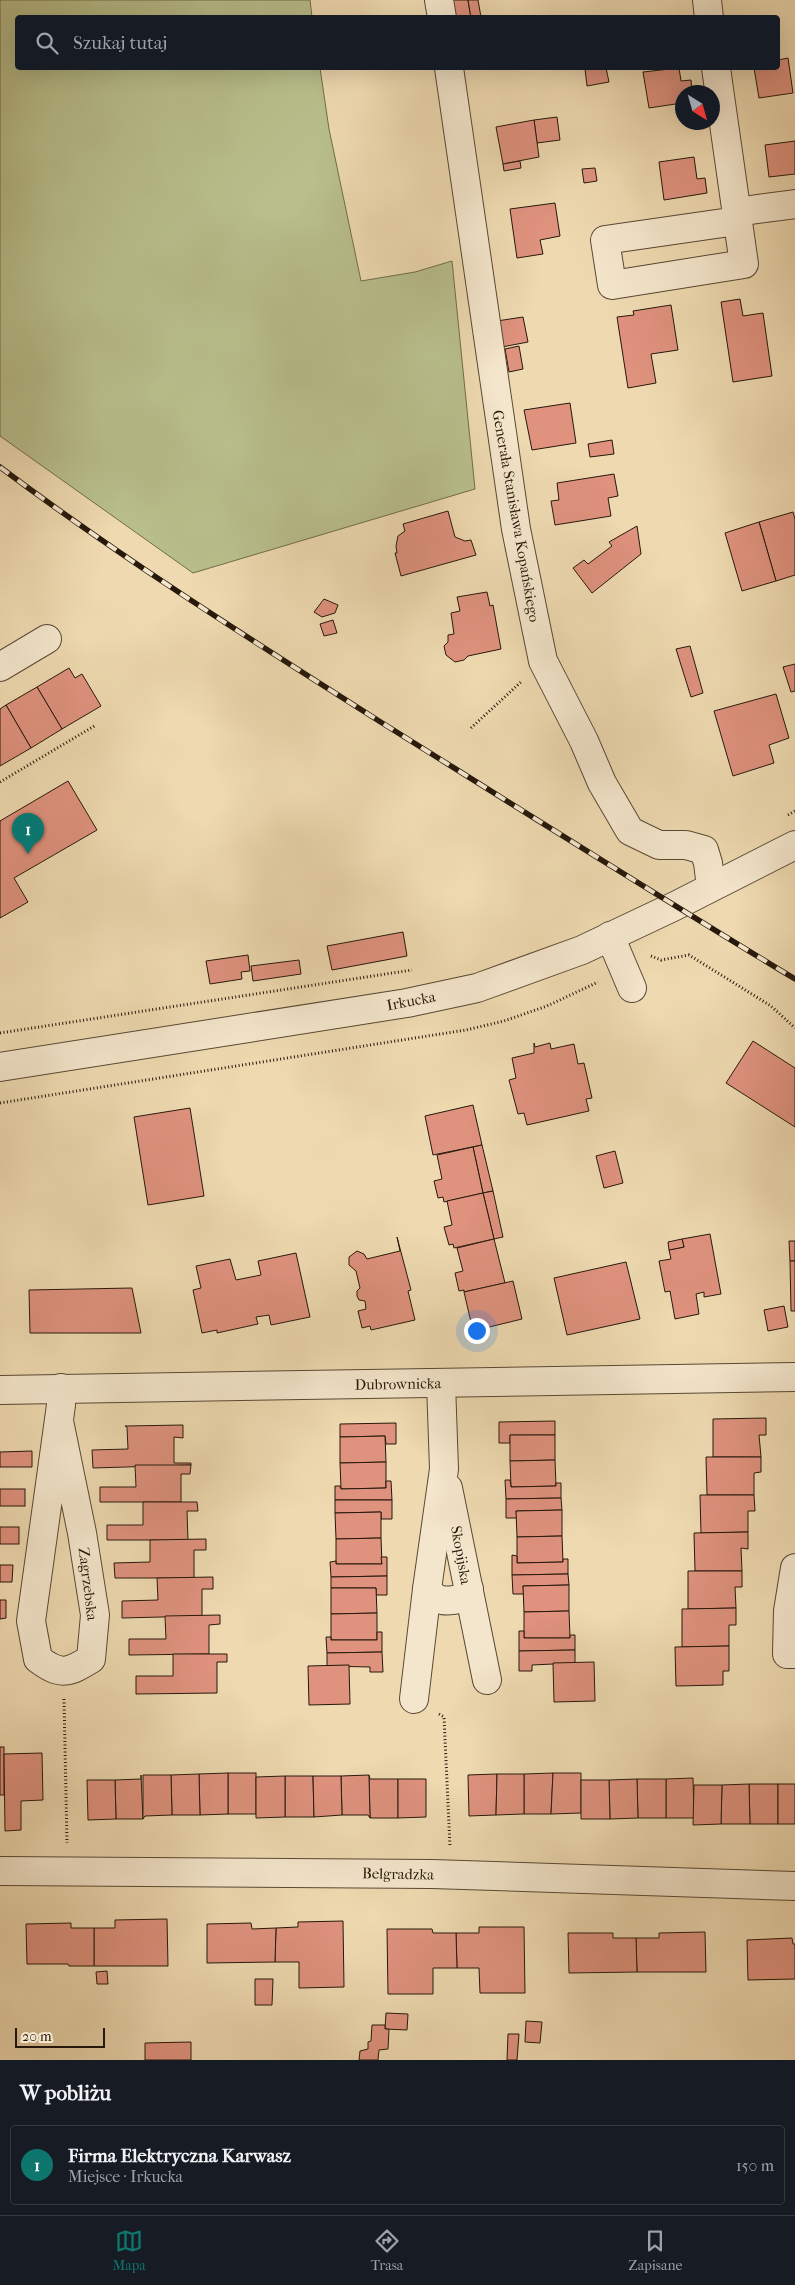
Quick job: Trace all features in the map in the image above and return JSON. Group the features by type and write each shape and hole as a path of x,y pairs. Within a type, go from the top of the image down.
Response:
{"street":[{"path":"439,0 442,15"},
{"path":"707,0 709,15"},
{"name":"Generała Stanisława Kopańskiego","path":"448,70 516,529 543,661 584,741 602,783 630,831 659,844 686,845 704,850 708,863 711,888"},
{"path":"716,70 737,217 744,264 612,284 605,240 737,217 795,204"},
{"path":"0,666 47,639"},
{"name":"Irkucka","path":"0,1067 407,1003 468,990 582,950 795,845"},
{"path":"610,936 632,988"},
{"name":"Dubrownicka","path":"0,1390 795,1377"},
{"name":"Skopijska","path":"442,1383 444,1469 427,1590 433,1598 449,1602 463,1598 469,1589 444,1469"},
{"name":"Zagrzebska","path":"59,1420 82,1533 95,1615 92,1659 72,1671 52,1669 38,1659 31,1621 59,1420 60,1388"},
{"path":"795,1568 788,1611 787,1654 795,1654"},
{"path":"469,1589 488,1680"},
{"path":"414,1699 427,1590"},
{"name":"Belgradzka","path":"0,1872 63,1870 451,1875 795,1886"}],"path":[{"path":"471,728 543,661"},
{"path":"0,782 96,724"},
{"path":"649,952 651,956 661,960 689,955 771,1006 795,1028"},
{"path":"0,1033 413,970"},
{"path":"0,1104 212,1070"},
{"path":"63,1870 67,1846 64,1670"},
{"path":"414,1699 444,1717 451,1875"}],"green space":[{"path":"0,0 310,0 312,15 15,15 15,70 320,70 329,129 361,281 415,272 452,261 475,489 193,573 0,436"}],"building":[{"path":"447,0 468,0 470,15 449,15"},
{"path":"468,0 478,0 481,15 470,15"},
{"path":"788,58 793,93 759,98 754,70 780,70 780,60"},
{"path":"585,70 606,70 609,82 587,86"},
{"path":"679,70 681,81 691,80 691,85 675,85 675,104 649,108 643,72"},
{"path":"557,117 560,140 537,143 534,120"},
{"path":"534,120 539,157 503,164 496,127"},
{"path":"795,141 795,174 769,177 765,145"},
{"path":"694,157 697,179 705,178 707,193 664,200 659,162"},
{"path":"520,161 521,168 504,171 503,164"},
{"path":"595,168 597,181 584,183 582,169"},
{"path":"555,203 560,236 540,240 543,254 517,258 510,209"},
{"path":"740,299 743,316 763,313 772,376 733,382 721,302"},
{"path":"671,305 678,350 651,354 656,383 628,388 617,317 634,315 633,311"},
{"path":"523,317 528,342 502,347 497,321"},
{"path":"519,346 523,369 509,372 505,349"},
{"path":"570,403 576,443 532,450 524,410"},
{"path":"612,440 614,454 590,457 588,444"},
{"path":"614,474 618,496 608,498 611,516 555,525 551,501 559,500 557,483"},
{"path":"448,511 455,537 465,541 471,540 476,555 401,576 395,553 397,553 398,536 405,531 403,524"},
{"path":"793,512 795,519 795,575 776,581 759,522"},
{"path":"759,522 776,581 742,591 725,533"},
{"path":"637,526 641,554 592,593 573,568 584,560 588,564 612,546 609,542"},
{"path":"487,592 490,606 493,605 501,649 468,656 464,660 455,662 446,655 444,646 448,642 448,635 454,634 451,613 460,611 457,597"},
{"path":"324,599 338,605 335,613 322,617 314,612"},
{"path":"333,620 337,633 324,636 320,624"},
{"path":"690,646 703,693 691,697 676,649"},
{"path":"795,664 795,691 791,692 783,667"},
{"path":"69,668 75,678 82,674 101,706 62,729 37,687"},
{"path":"37,687 62,729 31,748 6,705"},
{"path":"776,694 789,738 769,745 774,763 733,776 714,711"},
{"path":"6,705 31,748 0,766 0,709"},
{"path":"68,781 97,830 14,878 28,902 0,918 0,821"},
{"path":"403,932 407,956 332,970 327,946"},
{"path":"248,955 250,971 241,972 242,979 210,984 206,961"},
{"path":"299,960 301,974 253,981 251,966"},
{"path":"753,1041 795,1068 795,1127 726,1083"},
{"path":"534,1043 535,1047 550,1043 551,1049 574,1044 578,1064 584,1063 592,1098 586,1099 589,1111 527,1125 524,1113 518,1114 509,1080 516,1078 512,1058 534,1053"},
{"path":"473,1105 482,1145 433,1155 425,1116"},
{"path":"190,1108 204,1196 148,1205 134,1117"},
{"path":"482,1145 493,1191 483,1193 473,1147"},
{"path":"473,1147 483,1193 444,1202 443,1197 438,1198 434,1181 442,1179 437,1155"},
{"path":"615,1151 623,1183 604,1188 596,1156"},
{"path":"493,1191 503,1237 494,1239 483,1193"},
{"path":"483,1193 494,1239 454,1248 453,1244 449,1245 444,1227 452,1225 447,1201"},
{"path":"710,1234 721,1294 704,1297 704,1292 696,1294 699,1314 675,1319 670,1291 665,1292 659,1261 671,1259 669,1250 684,1247 682,1239"},
{"path":"397,1237 411,1290 408,1291 415,1320 371,1330 370,1326 362,1328 358,1311 366,1309 365,1301 359,1300 357,1296 357,1291 360,1288 356,1271 349,1265 349,1257 357,1251 364,1254 367,1259 400,1251"},
{"path":"494,1239 505,1283 464,1292 464,1290 459,1291 455,1273 463,1271 457,1248"},
{"path":"682,1239 684,1247 669,1250 668,1242"},
{"path":"789,1241 795,1241 795,1261 790,1261"},
{"path":"296,1253 310,1317 271,1325 269,1315 256,1317 258,1324 217,1333 217,1330 202,1333 193,1290 201,1288 196,1266 230,1259 236,1280 261,1275 258,1261"},
{"path":"790,1261 795,1261 795,1311 791,1311"},
{"path":"626,1262 640,1319 567,1335 554,1278"},
{"path":"513,1281 522,1319 473,1331 464,1292"},
{"path":"132,1288 141,1333 30,1333 29,1290"},
{"path":"784,1306 788,1327 768,1331 764,1310"},
{"path":"766,1418 766,1435 759,1435 761,1457 713,1457 713,1419"},
{"path":"555,1421 555,1435 510,1435 510,1443 499,1443 499,1422"},
{"path":"396,1423 396,1444 386,1444 385,1436 340,1437 340,1424"},
{"path":"183,1425 183,1438 174,1437 174,1463 191,1463 191,1465 93,1468 92,1450 128,1449 127,1427 125,1426"},
{"path":"510,1435 555,1435 555,1460 510,1461"},
{"path":"385,1436 386,1462 340,1463 340,1437"},
{"path":"32,1451 32,1467 0,1467 0,1452"},
{"path":"706,1457 761,1457 761,1472 754,1473 754,1495 707,1495"},
{"path":"555,1460 556,1486 511,1487 510,1461"},
{"path":"386,1462 386,1488 341,1489 340,1463"},
{"path":"135,1465 191,1465 190,1474 181,1474 181,1502 100,1502 100,1487 136,1487"},
{"path":"505,1480 510,1480 511,1487 556,1486 556,1483 561,1483 561,1498 506,1499"},
{"path":"386,1481 391,1481 392,1500 335,1500 335,1486 340,1486 341,1489 386,1488"},
{"path":"0,1489 25,1489 25,1506 0,1506"},
{"path":"700,1495 754,1495 755,1511 748,1511 748,1532 701,1533"},
{"path":"561,1498 562,1510 516,1511 517,1518 506,1518 506,1499"},
{"path":"335,1500 392,1500 392,1519 381,1519 381,1512 335,1513"},
{"path":"143,1502 197,1502 198,1511 187,1511 188,1540 107,1540 107,1525 143,1525"},
{"path":"562,1510 562,1536 517,1537 516,1511"},
{"path":"381,1512 381,1538 336,1539 335,1513"},
{"path":"0,1527 19,1527 19,1544 0,1544"},
{"path":"748,1532 748,1549 741,1548 742,1571 695,1571 694,1533"},
{"path":"562,1536 563,1562 517,1563 517,1537"},
{"path":"381,1538 382,1564 336,1564 336,1539"},
{"path":"206,1539 206,1550 194,1550 194,1578 115,1578 114,1563 150,1562 150,1540"},
{"path":"512,1555 517,1556 517,1563 563,1562 563,1559 568,1559 568,1574 512,1575"},
{"path":"381,1557 387,1557 387,1576 331,1577 330,1562 336,1561 336,1564 382,1564"},
{"path":"0,1565 13,1565 12,1582 0,1582"},
{"path":"688,1571 742,1571 742,1587 735,1587 736,1608 688,1609"},
{"path":"568,1574 569,1585 523,1586 524,1594 513,1594 512,1575"},
{"path":"387,1576 387,1595 376,1595 376,1588 331,1588 331,1577"},
{"path":"213,1577 213,1589 202,1589 202,1616 122,1618 122,1601 158,1600 157,1578"},
{"path":"569,1585 569,1611 524,1612 523,1586"},
{"path":"331,1588 376,1588 377,1613 331,1614"},
{"path":"0,1600 6,1600 6,1618 0,1619"},
{"path":"736,1608 736,1625 729,1625 729,1646 682,1647 682,1609"},
{"path":"569,1611 570,1638 524,1638 524,1612"},
{"path":"377,1613 377,1640 331,1640 331,1614"},
{"path":"220,1615 220,1624 209,1625 209,1654 129,1655 129,1639 166,1639 165,1616"},
{"path":"519,1631 524,1631 524,1638 570,1638 570,1635 575,1635 575,1650 519,1651"},
{"path":"377,1632 382,1632 382,1652 327,1653 326,1637 331,1637 331,1640 377,1640"},
{"path":"729,1646 729,1671 723,1671 723,1685 676,1686 675,1647"},
{"path":"575,1650 575,1663 532,1665 532,1671 519,1671 519,1651"},
{"path":"382,1652 383,1672 370,1672 370,1667 327,1666 327,1653"},
{"path":"173,1654 227,1654 227,1662 217,1662 217,1693 136,1694 136,1676 173,1676"},
{"path":"594,1662 595,1701 554,1702 553,1663"},
{"path":"349,1665 350,1704 309,1705 308,1666"},
{"path":"0,1747 4,1747 4,1795 0,1795"},
{"path":"42,1753 43,1800 21,1801 21,1830 5,1831 4,1754"},
{"path":"228,1773 256,1773 256,1814 228,1814"},
{"path":"228,1773 228,1814 200,1815 199,1774"},
{"path":"553,1773 551,1814 524,1814 524,1774"},
{"path":"553,1773 581,1773 581,1813 551,1814"},
{"path":"199,1774 200,1815 172,1815 171,1775"},
{"path":"497,1774 496,1815 469,1816 468,1775"},
{"path":"497,1774 524,1774 524,1814 496,1815"},
{"path":"141,1775 143,1819 116,1819 115,1780 141,1779"},
{"path":"143,1775 171,1775 172,1815 145,1816 143,1819"},
{"path":"369,1775 370,1779 398,1779 398,1818 370,1818"},
{"path":"369,1775 370,1818 368,1815 342,1815 341,1776"},
{"path":"285,1776 313,1776 314,1817 285,1817"},
{"path":"285,1776 285,1817 256,1818 256,1777"},
{"path":"313,1776 341,1776 342,1815 314,1817"},
{"path":"693,1778 694,1818 666,1818 666,1779"},
{"path":"398,1779 426,1779 426,1817 398,1818"},
{"path":"637,1779 666,1779 666,1818 638,1818"},
{"path":"637,1779 638,1818 610,1819 609,1780"},
{"path":"87,1780 115,1780 116,1819 88,1820"},
{"path":"581,1780 609,1780 610,1819 581,1819"},
{"path":"749,1784 778,1784 778,1824 750,1824"},
{"path":"749,1784 750,1824 721,1824 722,1785"},
{"path":"778,1784 795,1784 795,1824 778,1824"},
{"path":"694,1785 722,1785 721,1824 693,1825"},
{"path":"167,1919 168,1966 94,1966 94,1928 115,1928 115,1920"},
{"path":"343,1921 344,1987 299,1988 299,1962 275,1962 276,1928 298,1927 298,1922"},
{"path":"71,1923 71,1928 94,1928 94,1966 27,1964 26,1924"},
{"path":"251,1923 252,1929 276,1928 275,1962 207,1963 207,1924"},
{"path":"479,1927 524,1927 525,1993 480,1993 479,1968 457,1968 456,1933 479,1933"},
{"path":"387,1929 432,1929 433,1933 456,1933 457,1968 433,1968 433,1994 388,1994"},
{"path":"705,1932 706,1972 637,1972 636,1938 659,1938 659,1933"},
{"path":"568,1933 613,1933 613,1938 636,1938 637,1972 569,1973"},
{"path":"792,1938 793,1944 795,1944 795,1979 748,1980 747,1940"},
{"path":"107,1971 108,1984 97,1984 96,1972"},
{"path":"255,1979 273,1979 272,2005 255,2005"},
{"path":"386,2013 408,2014 407,2030 385,2029"},
{"path":"526,2021 542,2022 540,2043 525,2042"},
{"path":"372,2025 385,2025 385,2029 389,2029 388,2049 379,2050 378,2060 359,2060 360,2051 368,2049 368,2042 371,2041"},
{"path":"508,2034 519,2034 517,2060 507,2060"},
{"path":"191,2042 191,2060 145,2060 145,2043"}],"railway":[{"path":"0,467 94,535 240,632 540,822 795,979"}],"place":[{"name":"Firma Elektryczna Karwasz","path":"28,854"}]}
